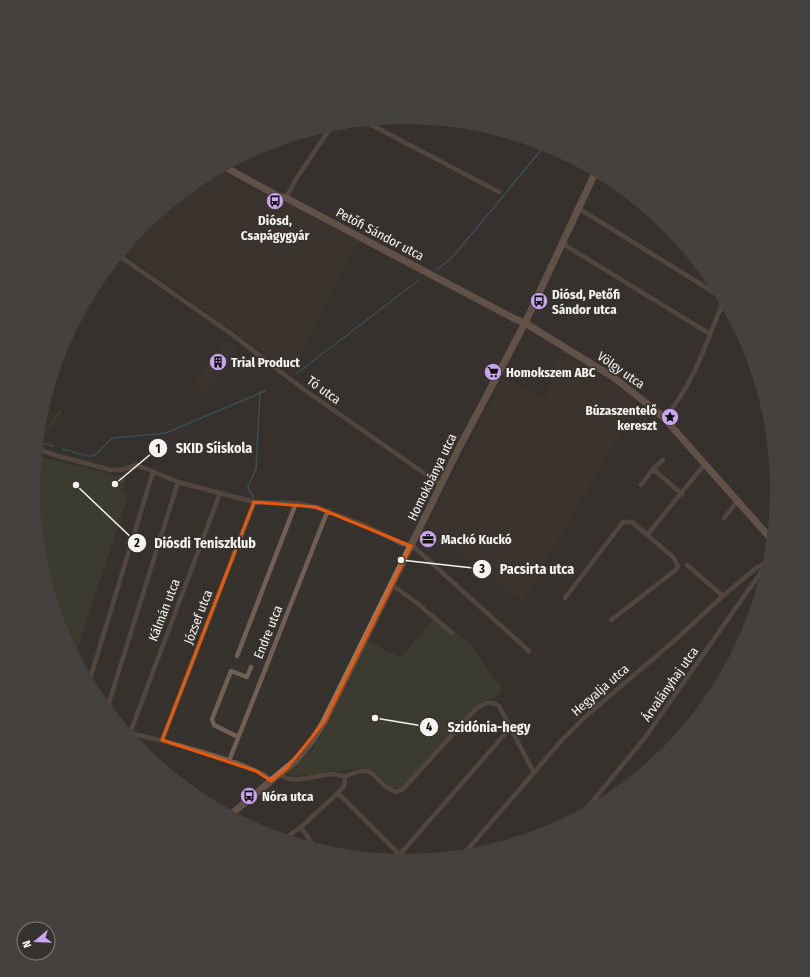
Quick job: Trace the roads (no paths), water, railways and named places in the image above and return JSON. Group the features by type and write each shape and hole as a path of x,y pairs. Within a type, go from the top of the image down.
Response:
{"street":[{"path":"372,125 499,192"},
{"path":"286,198 296,179 327,132"},
{"name":"Petőfi Sándor utca","path":"229,169 525,323"},
{"name":"Homokbánya utca","path":"235,811 295,761 304,751 324,722 484,399 525,323 594,176"},
{"path":"578,208 712,292"},
{"path":"562,244 710,334"},
{"name":"Tó utca","path":"122,258 230,333 302,388 441,485"},
{"path":"664,418 674,407 686,388 710,334 721,305"},
{"name":"Völgy utca","path":"525,323 613,376 664,418 767,535"},
{"path":"42,451 111,470 121,470 135,465 178,482 254,502 296,503 328,510 362,524 401,543 414,547 529,651"},
{"path":"641,485 653,469 663,460"},
{"path":"647,535 682,494 704,465"},
{"path":"653,469 682,494"},
{"path":"91,675 153,472"},
{"path":"109,701 178,482"},
{"name":"Kálmán utca","path":"130,728 220,493"},
{"name":"József utca","path":"162,740 254,502"},
{"path":"724,518 737,502"},
{"path":"237,656 296,503"},
{"name":"Endre utca","path":"229,761 328,510"},
{"path":"565,598 623,522 632,522 673,557 678,566 677,569 611,620"},
{"path":"687,565 723,596"},
{"name":"Hegyalja utca","path":"470,847 562,740 586,716 674,641 723,596 756,568 762,565"},
{"name":"Árvalányhaj utca","path":"592,802 644,739 760,575"},
{"path":"392,585 417,603 452,633"},
{"path":"238,737 214,725 212,719 231,671 247,677 251,667"},
{"path":"280,774 283,778 291,780 336,774 344,777 361,770 368,771 391,791 397,792 404,789 475,710 486,703 494,702 499,706 511,727 534,773"},
{"path":"401,854 511,727"},
{"path":"136,735 162,740 229,761 267,776 271,781"},
{"path":"290,835 301,827 338,793 344,786 344,777"},
{"path":"338,793 399,854"},
{"path":"301,827 310,841"}],"waterway":[{"path":"436,270 456,253 541,150"},
{"path":"296,374 419,280"},
{"path":"73,452 90,456 100,451 107,442 113,438 166,433 265,391"},
{"path":"253,499 248,486 256,469 260,392"},
{"path":"43,443 53,446"},
{"path":"62,449 70,451"}],"place":[{"name":"Diósd, Csapágygyár","path":"275,201"},
{"name":"Diósd, Petőfi Sándor utca","path":"539,301"},
{"name":"Trial Product","path":"218,362"},
{"name":"Homokszem ABC","path":"493,372"},
{"name":"Búzaszentelő kereszt","path":"670,417"},
{"name":"SKID Síiskola","path":"115,484"},
{"name":"Diósdi Teniszklub","path":"76,485"},
{"name":"Mackó Kuckó","path":"428,539"},
{"name":"Pacsirta utca","path":"401,560"},
{"name":"Szidónia-hegy","path":"375,718"},
{"name":"Nóra utca","path":"249,796"}]}
